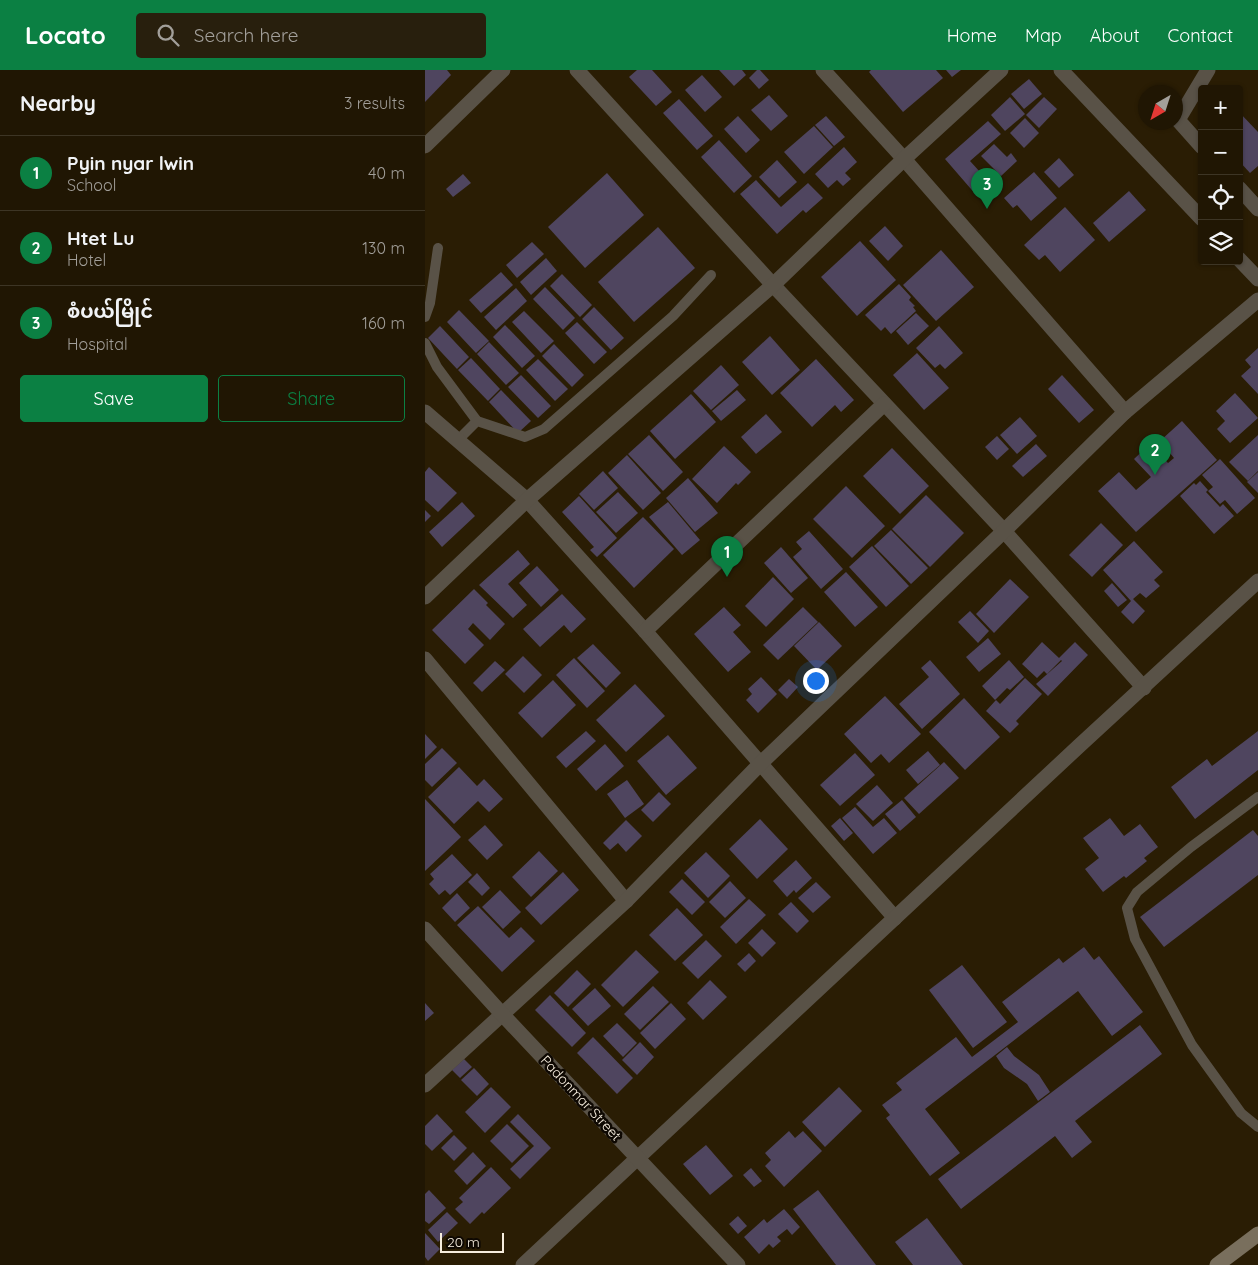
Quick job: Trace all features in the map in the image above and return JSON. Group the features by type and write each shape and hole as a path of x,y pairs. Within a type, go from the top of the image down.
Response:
{"main road":[{"path":"1217,1265 1258,1234"}],"street":[{"path":"425,146 503,70"},
{"path":"577,70 884,404 1004,531 1144,688"},
{"path":"823,70 904,159 1125,412"},
{"path":"425,597 527,500 773,284 1001,70"},
{"path":"1061,70 1198,215"},
{"path":"1198,143 1177,120 1208,70"},
{"path":"1243,192 1258,209"},
{"path":"1243,263 1258,279"},
{"path":"425,1085 626,901 760,764 1004,531 1125,412 1258,300"},
{"path":"645,630 884,404"},
{"path":"425,412 527,500 645,630 895,918"},
{"path":"523,1265 1258,582"},
{"path":"425,659 626,901"},
{"name":"Padonmar Street","path":"425,929 637,1159 738,1265"}],"lane":[{"path":"425,317 430,302 437,248"},
{"path":"425,343 437,367 477,421 525,437 544,429 673,316 711,274"},
{"path":"458,440 477,421"},
{"path":"1258,797 1137,892 1127,908 1135,939 1191,1045 1241,1113 1258,1127"}],"building":[{"path":"425,70 447,70 451,75 425,102"},
{"path":"637,70 652,70 672,92 656,106 629,77"},
{"path":"719,70 742,70 746,75 734,86"},
{"path":"757,70 760,70 769,80 759,89 749,78"},
{"path":"871,70 936,70 943,78 903,112 869,72"},
{"path":"946,70 961,70 952,77"},
{"path":"702,75 722,97 705,112 685,90"},
{"path":"1029,79 1042,94 1024,109 1011,94"},
{"path":"769,95 788,116 771,131 751,110"},
{"path":"1010,97 1025,114 1005,131 991,115"},
{"path":"1044,97 1057,109 1039,128 1026,115"},
{"path":"679,99 713,136 697,150 663,113"},
{"path":"738,116 760,140 746,153 724,129"},
{"path":"826,116 845,137 834,146 815,125"},
{"path":"1243,116 1258,132 1258,166 1250,173 1243,165"},
{"path":"1025,118 1039,133 1024,148 1010,133"},
{"path":"988,121 1001,134 970,161 991,184 977,196 945,159"},
{"path":"814,126 833,147 804,174 784,152"},
{"path":"719,140 752,176 734,193 701,157"},
{"path":"994,144 1007,157 1011,153 1017,161 1001,176 981,156"},
{"path":"844,147 857,162 845,173 851,179 843,186 837,180 828,188 815,174"},
{"path":"1059,158 1074,175 1059,188 1044,172"},
{"path":"777,160 797,182 779,198 759,177"},
{"path":"1034,172 1057,198 1031,221 1017,205 1013,208 1004,198"},
{"path":"607,173 644,215 585,268 548,227"},
{"path":"463,174 471,183 453,197 446,189"},
{"path":"756,180 781,207 808,183 823,198 806,213 803,210 777,234 740,194"},
{"path":"1129,191 1146,210 1109,242 1093,223"},
{"path":"1065,207 1095,240 1060,272 1045,255 1039,260 1024,245"},
{"path":"885,226 903,246 888,261 869,241"},
{"path":"658,227 695,268 634,322 598,282"},
{"path":"860,241 896,280 857,316 821,277"},
{"path":"532,242 544,254 517,278 506,265"},
{"path":"941,250 974,287 936,321 903,285"},
{"path":"546,258 557,271 531,295 520,282"},
{"path":"501,272 513,285 481,313 469,300"},
{"path":"562,274 592,305 580,317 550,286"},
{"path":"899,284 911,297 909,300 915,306 913,307 916,311 891,334 885,327 881,331 865,315"},
{"path":"545,287 575,318 563,330 533,299"},
{"path":"516,288 527,301 496,330 484,317"},
{"path":"594,307 624,338 611,350 582,319"},
{"path":"459,310 489,341 476,353 447,322"},
{"path":"524,311 554,341 541,353 512,322"},
{"path":"916,313 929,326 908,345 896,331"},
{"path":"577,322 607,352 594,364 565,333"},
{"path":"505,325 535,356 522,368 493,337"},
{"path":"440,326 469,357 457,369 428,338"},
{"path":"939,326 963,353 945,369 940,364 935,368 916,348"},
{"path":"770,336 800,370 772,395 742,362"},
{"path":"489,342 519,373 506,385 477,354"},
{"path":"554,344 584,375 572,387 542,356"},
{"path":"1258,348 1258,394 1241,376 1251,367 1245,360"},
{"path":"917,353 949,388 924,410 893,375"},
{"path":"471,358 500,389 488,401 458,370"},
{"path":"538,359 568,389 555,401 526,370"},
{"path":"816,359 854,400 841,412 835,405 812,427 780,393"},
{"path":"721,365 739,385 711,410 693,391"},
{"path":"521,375 551,406 538,418 508,387"},
{"path":"1062,375 1094,410 1079,423 1048,389"},
{"path":"501,390 531,421 518,433 489,402"},
{"path":"737,390 746,400 721,421 712,411"},
{"path":"1235,393 1258,418 1230,443 1217,429 1225,421 1216,411"},
{"path":"691,394 716,422 675,459 650,431"},
{"path":"766,414 782,432 756,454 741,437"},
{"path":"1020,417 1037,436 1017,454 1000,435"},
{"path":"1182,421 1217,460 1136,532 1098,491 1119,472 1136,490 1151,477 1134,459 1150,444 1168,463 1174,458 1160,441"},
{"path":"649,435 683,472 663,491 628,454"},
{"path":"1258,435 1258,471 1248,481 1229,462"},
{"path":"997,436 1009,449 997,460 985,447"},
{"path":"1036,444 1047,456 1023,477 1012,466"},
{"path":"724,446 751,472 738,485 736,483 717,503 692,479"},
{"path":"892,448 929,486 900,514 863,476"},
{"path":"627,455 661,493 643,510 608,473"},
{"path":"1220,459 1255,498 1237,514 1225,500 1220,504 1208,491 1213,487 1202,475"},
{"path":"429,467 457,493 438,512 425,500 425,472"},
{"path":"603,471 618,488 594,510 579,494"},
{"path":"1258,472 1258,493 1247,482"},
{"path":"688,478 718,513 695,532 666,498"},
{"path":"1200,481 1208,490 1206,492 1220,507 1223,504 1234,516 1214,534 1180,496 1194,483 1196,485"},
{"path":"846,486 885,526 852,558 813,519"},
{"path":"618,492 638,513 616,533 596,512"},
{"path":"926,495 964,533 930,567 892,529"},
{"path":"579,496 617,538 597,557 590,550 594,547 562,512"},
{"path":"462,502 475,516 442,547 429,532"},
{"path":"668,502 700,540 682,555 649,517"},
{"path":"425,510 431,516 425,522"},
{"path":"643,517 674,549 634,588 603,555"},
{"path":"1101,523 1123,545 1092,577 1069,555"},
{"path":"891,530 928,568 911,584 874,546"},
{"path":"809,531 843,569 821,589 793,557 802,549 796,542"},
{"path":"1134,541 1163,572 1154,580 1160,586 1146,598 1140,593 1133,599 1145,611 1133,624 1121,612 1131,601 1103,570"},
{"path":"872,546 909,586 886,607 849,567"},
{"path":"781,547 808,578 791,593 764,563"},
{"path":"518,550 530,564 508,584 527,605 513,618 479,585"},
{"path":"537,566 559,590 541,607 519,583"},
{"path":"846,572 878,607 855,627 824,592"},
{"path":"773,577 794,599 766,627 745,606"},
{"path":"1010,579 1029,597 994,633 976,614"},
{"path":"1112,583 1127,600 1118,607 1104,591"},
{"path":"474,589 488,603 486,605 505,624 490,640 473,623 468,629 484,645 465,664 432,630"},
{"path":"562,594 586,619 571,633 564,625 540,647 523,629"},
{"path":"724,607 741,625 733,632 751,652 728,672 694,634"},
{"path":"803,607 818,622 778,660 763,645"},
{"path":"970,611 989,631 978,643 958,622"},
{"path":"819,622 842,646 817,670 794,646"},
{"path":"988,638 1001,654 979,672 966,657"},
{"path":"1042,642 1059,658 1075,642 1088,655 1048,696 1036,684 1062,661 1047,674 1044,671 1037,678 1022,664"},
{"path":"593,644 621,673 606,688 577,658"},
{"path":"523,656 542,675 524,693 505,674"},
{"path":"574,658 605,691 587,708 556,675"},
{"path":"930,660 960,694 922,729 899,704 929,677 921,668"},
{"path":"1009,660 1024,677 1010,690 1007,688 995,700 982,686"},
{"path":"495,661 505,670 482,692 473,683"},
{"path":"761,677 777,694 758,713 746,700 752,694 748,689"},
{"path":"1025,678 1042,694 1016,721 1019,724 1010,733 986,711 996,700 1000,704"},
{"path":"789,679 798,687 787,699 778,690"},
{"path":"553,680 576,705 542,738 518,713"},
{"path":"635,684 665,716 626,752 596,720"},
{"path":"885,696 921,734 889,763 881,754 871,763 844,734"},
{"path":"964,698 1000,737 965,770 929,732"},
{"path":"586,731 596,741 566,768 556,757"},
{"path":"1258,731 1258,770 1195,819 1171,787 1207,759 1212,766"},
{"path":"425,734 437,747 425,759"},
{"path":"668,735 697,768 666,795 637,761"},
{"path":"605,744 624,766 596,791 577,769"},
{"path":"442,748 457,763 432,787 425,780 425,764"},
{"path":"928,751 940,765 918,784 906,770"},
{"path":"855,753 875,775 840,806 820,785"},
{"path":"944,762 959,778 919,814 904,798"},
{"path":"459,767 477,786 484,779 503,799 489,812 478,801 454,824 428,797"},
{"path":"627,780 644,804 625,818 607,794"},
{"path":"877,785 893,803 873,821 856,804"},
{"path":"659,792 671,804 653,822 641,810"},
{"path":"425,799 461,837 425,871"},
{"path":"902,800 916,817 900,831 885,814"},
{"path":"855,807 873,827 884,818 897,833 873,854 842,818"},
{"path":"840,818 853,833 844,841 831,826"},
{"path":"1110,818 1124,836 1140,824 1158,847 1144,858 1147,861 1126,878 1124,876 1103,892 1085,869 1099,858 1083,838"},
{"path":"760,819 788,849 757,879 729,849"},
{"path":"626,820 642,836 626,852 618,843 610,850 603,843"},
{"path":"485,825 503,845 487,860 468,840"},
{"path":"1253,830 1258,836 1258,875 1164,947 1140,917"},
{"path":"539,851 558,871 531,897 512,877"},
{"path":"706,852 730,876 708,898 684,873"},
{"path":"452,854 472,875 450,895 445,890 439,895 429,884 434,879 430,874"},
{"path":"796,860 812,878 796,893 794,890 787,897 773,881"},
{"path":"563,872 579,890 541,925 525,908"},
{"path":"477,873 490,888 482,896 468,882"},
{"path":"682,879 705,902 692,915 669,892"},
{"path":"730,881 746,898 725,918 709,902"},
{"path":"816,882 831,897 813,913 798,898"},
{"path":"500,890 521,912 503,929 482,907"},
{"path":"457,893 470,908 455,922 442,908"},
{"path":"749,899 766,915 736,944 720,927"},
{"path":"791,902 809,921 797,933 778,914"},
{"path":"478,906 509,938 521,927 535,941 502,972 457,925"},
{"path":"677,908 703,935 675,961 649,935"},
{"path":"762,929 776,943 762,957 748,943"},
{"path":"706,940 722,956 698,979 682,963"},
{"path":"1084,947 1094,960 1099,956 1143,1012 1112,1036 1078,991 925,1109 960,1153 930,1176 886,1118 890,1115 882,1105 902,1090 896,1083 956,1037 972,1057 1018,1022 1002,1002 1059,958 1063,963"},
{"path":"636,950 659,972 623,1007 601,985"},
{"path":"749,953 756,961 745,972 737,964"},
{"path":"962,965 1007,1022 973,1048 929,990"},
{"path":"577,970 591,984 568,1007 554,993"},
{"path":"710,980 727,997 703,1020 687,1003"},
{"path":"653,986 669,1002 640,1030 624,1014"},
{"path":"595,988 611,1006 588,1026 572,1009"},
{"path":"550,995 586,1033 572,1047 535,1010"},
{"path":"425,1003 434,1013 425,1021"},
{"path":"671,1003 686,1019 655,1049 640,1033"},
{"path":"617,1023 637,1043 623,1057 603,1036"},
{"path":"1140,1025 1162,1054 1075,1121 1092,1142 1072,1158 1055,1136 961,1209 938,1179"},
{"path":"593,1037 633,1078 617,1094 577,1053"},
{"path":"640,1042 654,1057 637,1075 622,1060"},
{"path":"1007,1047 1014,1056 1039,1075 1050,1092 1038,1101 1027,1084 1004,1068 996,1056"},
{"path":"464,1059 472,1067 460,1078 452,1070"},
{"path":"474,1068 489,1084 477,1096 461,1080"},
{"path":"491,1087 511,1107 485,1133 465,1112"},
{"path":"839,1087 862,1111 825,1147 802,1122"},
{"path":"437,1114 453,1131 432,1151 425,1144 425,1126"},
{"path":"518,1114 551,1148 520,1179 510,1169 534,1146 510,1122"},
{"path":"507,1124 529,1146 512,1163 490,1141"},
{"path":"789,1131 795,1138 803,1131 822,1151 784,1187 765,1166 771,1160 765,1153"},
{"path":"454,1135 467,1148 454,1161 441,1148"},
{"path":"706,1145 733,1176 710,1195 683,1164"},
{"path":"473,1152 486,1166 467,1185 454,1171"},
{"path":"491,1167 511,1188 484,1214 482,1212 470,1224 455,1209 463,1202 459,1198"},
{"path":"751,1168 762,1181 754,1187 743,1175"},
{"path":"429,1190 446,1208 429,1224 425,1221 425,1194"},
{"path":"818,1190 876,1265 836,1265 793,1209"},
{"path":"784,1209 800,1227 792,1235 787,1229 777,1237 781,1241 773,1248 769,1244 759,1254 744,1237 764,1219 767,1223"},
{"path":"447,1212 458,1223 438,1242 428,1230"},
{"path":"738,1216 747,1226 738,1234 729,1224"},
{"path":"927,1218 963,1265 913,1265 895,1242"},
{"path":"425,1233 440,1249 428,1261 425,1257"}],"place":[{"name":"စံပယ်မြိုင်","path":"987,209"},
{"name":"Htet Lu","path":"1155,475"},
{"name":"Pyin nyar lwin","path":"727,577"}]}
